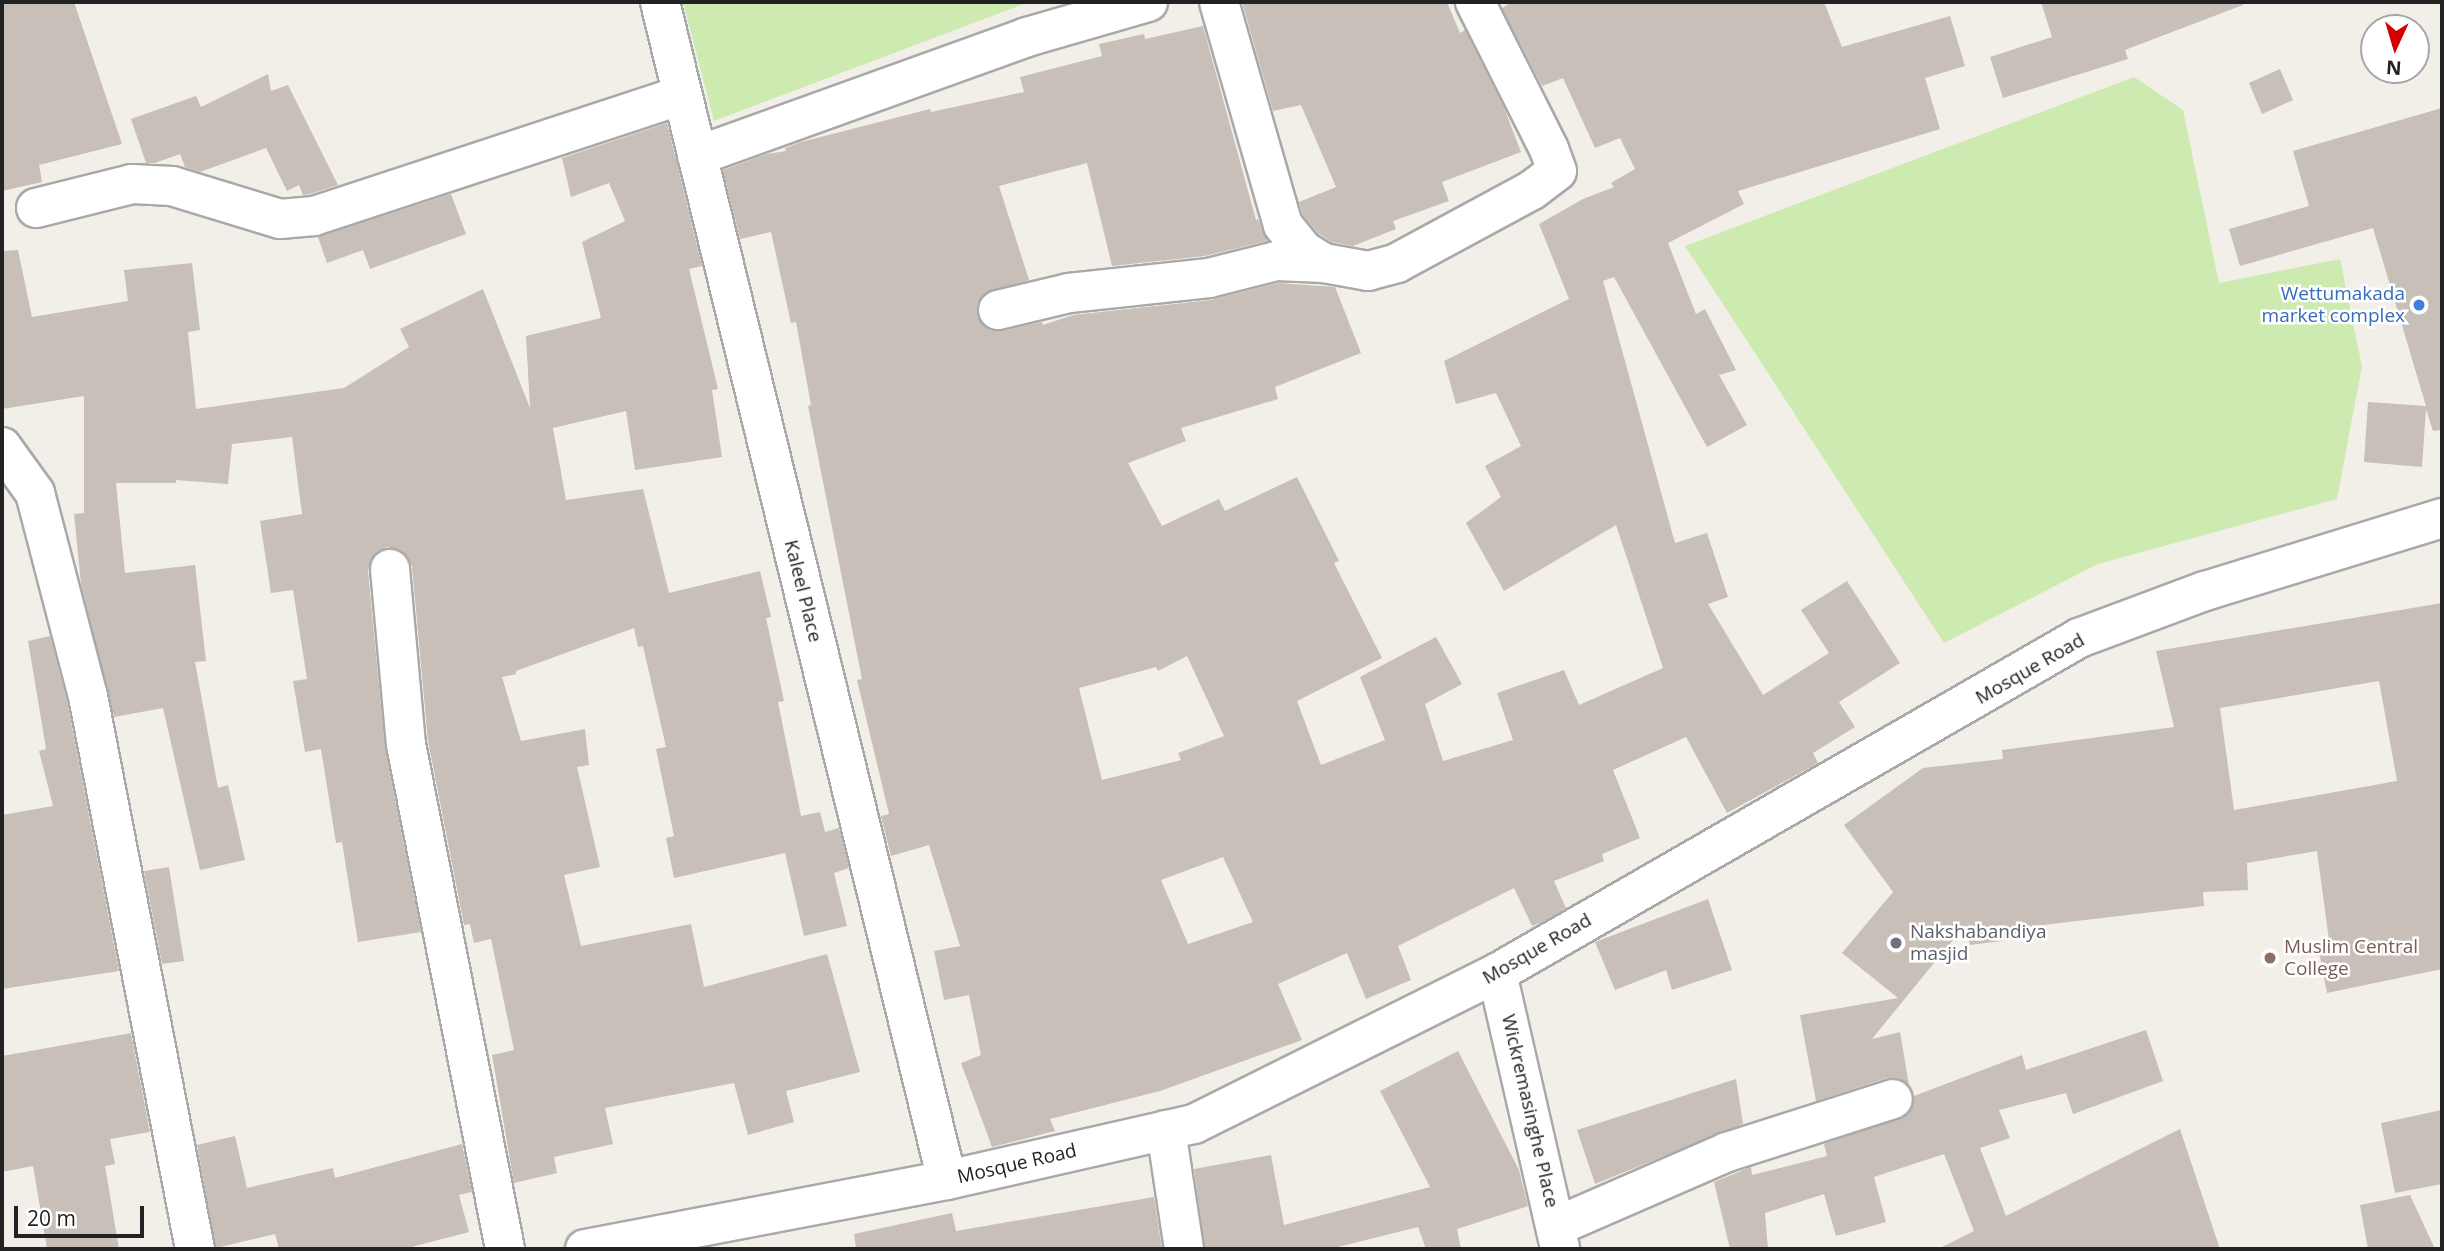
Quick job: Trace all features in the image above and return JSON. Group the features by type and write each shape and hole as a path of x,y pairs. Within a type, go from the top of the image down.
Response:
{"street":[{"name":"Kaleel Place","path":"660,2 947,1180"},
{"path":"697,156 1027,37 1147,2"},
{"path":"1219,2 1283,225 1303,250 1324,263"},
{"path":"998,310 1069,293 1209,278 1276,261 1324,263 1368,271 1397,263 1532,190 1557,171 1549,149 1475,2"},
{"path":"36,208 132,184 172,186 279,219 314,216 682,95"},
{"path":"2,447 35,494 88,696 195,1249"},
{"name":"Mosque Road","path":"585,1249 701,1238 1194,1124 1497,973 2079,638 2205,591 2442,518"},
{"path":"390,569 407,744 505,1249"},
{"name":"Wickremasinghe Place","path":"1497,973 1558,1238"},
{"path":"1558,1238 1727,1152 1893,1098"},
{"path":"1166,1130 1184,1249"}],"green space":[{"path":"683,2 1029,2 714,121"},
{"path":"2134,77 2183,110 2219,283 2340,259 2362,366 2337,499 2098,564 1944,643 1685,246"}],"building":[{"path":"2,2 74,2 122,144 39,165 42,182 2,191"},
{"path":"1242,2 1447,2 1460,33 1465,30 1504,108 1521,152 1442,182 1449,201 1393,221 1396,229 1353,246 1332,242 1318,233 1303,215 1299,202 1336,187 1301,105 1273,111"},
{"path":"1512,2 1824,2 1842,47 1950,16 1965,66 1925,78 1940,129 1738,191 1744,204 1668,243 1696,314 1705,309 1736,370 1719,375 1747,425 1707,447 1614,277 1603,281 1675,543 1707,533 1728,597 1708,604 1763,695 1829,653 1801,610 1847,581 1900,663 1839,702 1855,727 1813,753 1818,763 1727,813 1686,737 1613,770 1640,838 1602,854 1604,861 1554,881 1566,908 1544,921 1532,926 1514,888 1398,946 1411,980 1366,999 1347,953 1278,984 1302,1040 1160,1091 1050,1119 1055,1131 992,1147 961,1063 981,1055 969,995 944,1000 934,951 960,946 929,845 891,856 881,816 889,814 857,680 862,679 808,406 811,405 796,322 791,323 771,232 740,239 723,170 767,154 786,151 785,148 801,142 930,109 931,112 1024,92 1020,77 1102,56 1099,44 1144,34 1145,39 1203,26 1256,220 1258,219 1267,241 1205,256 1112,266 1087,163 999,186 1029,280 984,294 977,304 977,316 991,331 1002,331 1042,322 1043,325 1073,315 1211,300 1278,283 1335,287 1361,353 1275,387 1278,399 1181,428 1186,441 1128,463 1162,526 1219,499 1225,511 1297,477 1339,561 1334,563 1382,658 1297,701 1321,765 1385,740 1360,677 1436,637 1462,684 1425,704 1443,761 1513,740 1497,693 1564,670 1579,705 1663,668 1616,525 1504,591 1466,523 1501,497 1485,466 1521,446 1496,393 1456,404 1444,361 1569,299 1539,224 1583,199 1614,187 1611,183 1635,169 1620,138 1595,148 1563,78 1542,86 1502,8","holes":["1187,656 1224,736 1178,753 1181,760 1102,780 1079,688 1156,667 1158,671","1223,857 1253,922 1188,944 1161,880"]},
{"path":"2041,2 2243,2 2243,5 2125,50 2128,59 2003,98 1990,57 2052,37"},
{"path":"2280,69 2293,100 2262,114 2249,83"},
{"path":"268,74 271,91 288,85 338,185 303,195 299,185 287,191 266,148 200,172 185,167 180,154 155,163 146,163 131,119 196,96 201,107"},
{"path":"2442,108 2442,430 2433,431 2426,409 2422,467 2364,462 2368,402 2426,406 2373,228 2240,266 2229,229 2309,206 2293,151"},
{"path":"667,123 702,266 689,269 718,389 712,390 722,457 635,470 626,411 553,428 566,500 643,489 669,593 760,571 771,617 766,618 784,701 778,702 801,816 820,812 825,832 839,828 849,868 834,873 847,926 804,936 785,853 674,878 666,838 674,836 656,749 666,747 643,646 638,647 634,628 502,677 521,741 585,729 589,765 577,767 600,867 564,875 581,946 691,924 704,987 827,954 860,1072 786,1091 794,1122 748,1135 734,1083 605,1108 613,1144 554,1157 557,1173 514,1183 492,1055 514,1050 491,939 474,943 470,924 464,925 428,741 412,567 408,557 400,550 387,547 378,551 371,559 368,571 385,748 421,932 358,942 342,842 336,843 321,749 305,752 293,681 307,679 293,590 271,593 260,521 302,514 292,437 232,444 228,484 176,480 176,483 116,483 125,573 195,565 206,661 195,662 218,788 228,785 245,860 200,870 163,708 114,717 81,584 74,514 84,513 84,396 2,409 2,251 18,250 32,317 128,301 124,270 192,263 200,330 188,332 196,409 344,388 409,347 400,329 483,289 530,408 526,336 601,318 582,242 625,221 609,183 571,197 562,158"},
{"path":"451,194 466,234 370,269 363,250 327,263 318,237"},
{"path":"2442,603 2442,969 2327,993 2317,942 2329,940 2317,851 2247,863 2248,890 2203,892 2204,906 2025,927 2026,938 1970,945 1965,925 1872,1039 1900,1032 1909,1085 1898,1078 1887,1078 1816,1101 1800,1015 1898,998 1842,953 1893,892 1844,825 1923,768 2003,759 2002,750 2174,727 2156,651","holes":["2379,681 2397,781 2234,810 2220,708"]},
{"path":"50,636 67,701 119,971 2,989 2,815 53,806 39,751 46,749 28,641"},
{"path":"169,867 184,961 162,964 144,871"},
{"path":"1708,899 1732,970 1672,990 1666,970 1615,990 1595,942"},
{"path":"2146,1030 2163,1081 2073,1114 2066,1093 1999,1110 2010,1138 1980,1148 2006,1216 2180,1129 2220,1249 1938,1249 1974,1231 1944,1154 1874,1177 1886,1222 1836,1236 1824,1194 1765,1213 1768,1249 1730,1249 1714,1182 1751,1167 1752,1175 1827,1156 1824,1144 1909,1114 1914,1104 1914,1096 2022,1055 2026,1070"},
{"path":"131,1033 150,1132 110,1139 115,1164 105,1166 119,1249 47,1249 33,1166 2,1172 2,1056"},
{"path":"1458,1051 1519,1170 1528,1206 1457,1229 1461,1249 1426,1249 1418,1227 1330,1249 1205,1249 1194,1169 1271,1155 1284,1225 1430,1187 1380,1091"},
{"path":"1736,1079 1743,1124 1595,1184 1577,1130"},
{"path":"2442,1110 2442,1184 2395,1193 2381,1123"},
{"path":"235,1136 247,1188 333,1168 335,1178 462,1144 472,1192 459,1195 469,1232 404,1249 279,1249 275,1234 216,1248 197,1145"},
{"path":"2410,1195 2435,1249 2368,1249 2360,1205"},
{"path":"1154,1197 1162,1249 856,1249 854,1234 952,1213 956,1231"}],"place":[{"name":"Wettumakada market complex","path":"2419,305"},
{"name":"Nakshabandiya masjid","path":"1896,943"},
{"name":"Muslim Central College","path":"2270,958"}]}
